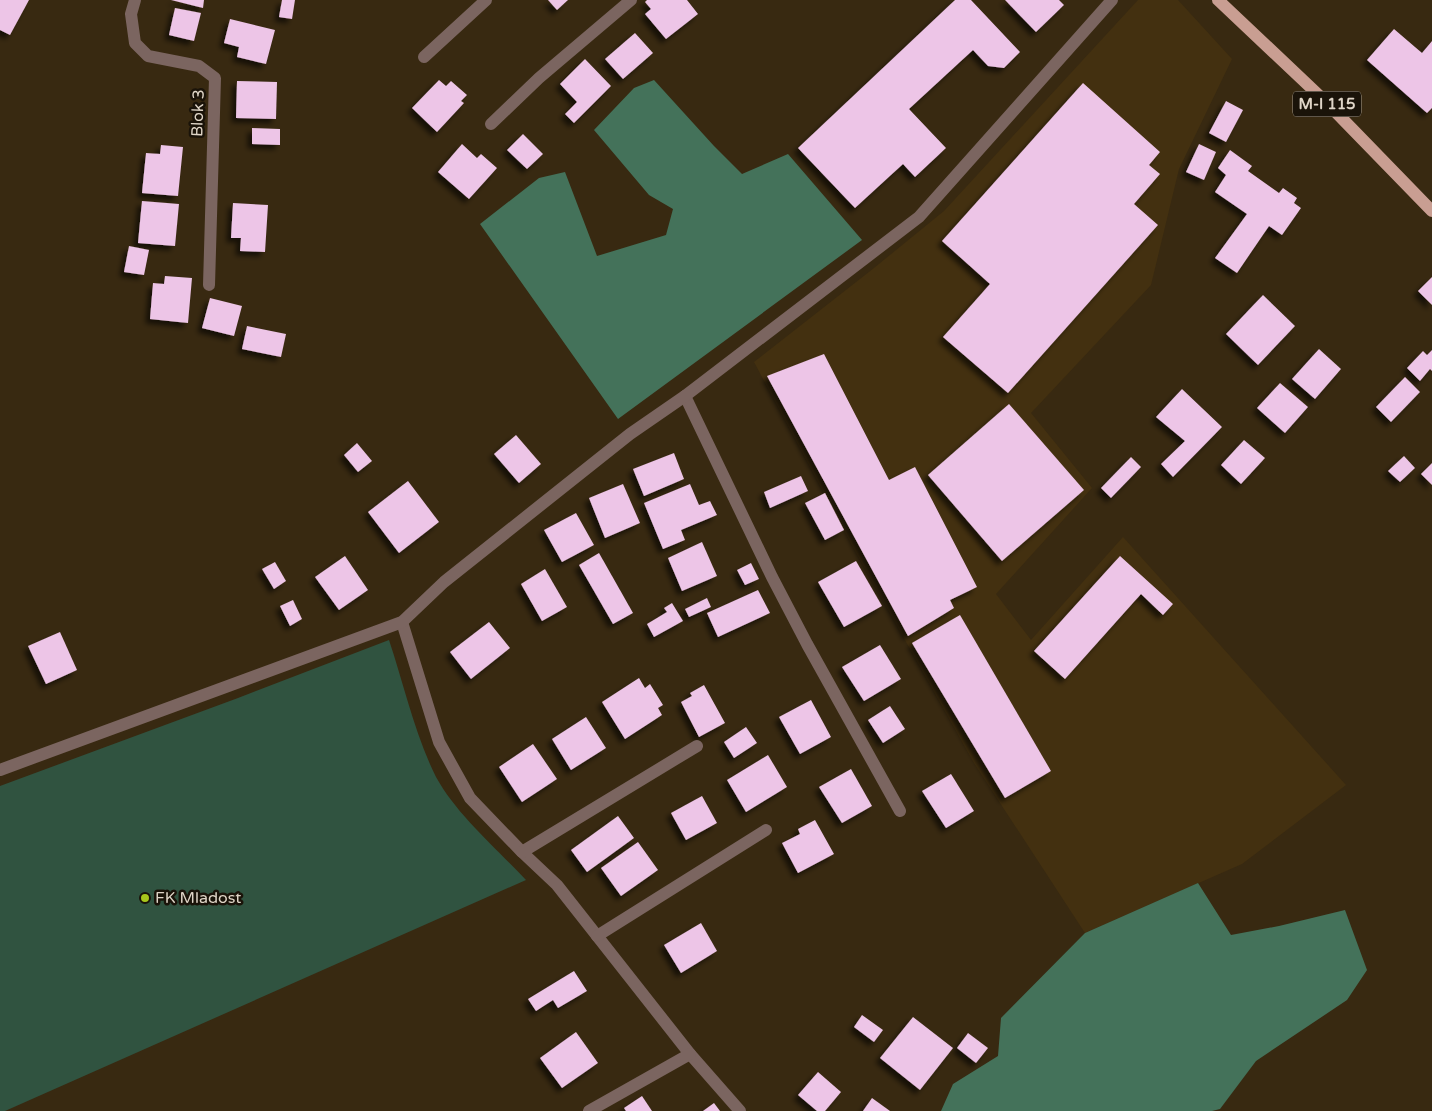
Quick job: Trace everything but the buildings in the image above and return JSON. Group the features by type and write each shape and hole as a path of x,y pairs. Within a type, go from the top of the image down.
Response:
{"main road":[{"name":"M-I 115","path":"1218,0 1326,102 1432,211"}],"street":[{"name":"Blok 3","path":"135,0 131,14 135,43 148,56 199,66 216,78 209,284"},
{"path":"424,57 486,0"},
{"path":"491,124 539,78 632,0"},
{"path":"0,770 402,622 444,582 622,440 685,396 919,217 1112,0"},
{"path":"685,396 772,577 807,644 900,810"},
{"path":"402,622 439,742 470,798 557,885 690,1054 740,1111"},
{"path":"522,852 697,746"},
{"path":"597,936 766,830"},
{"path":"589,1111 690,1054"}],"shaded area":[{"path":"1138,0 1178,0 1232,59 1179,169 1151,285 1031,413 1092,488 996,594 1031,640 1123,537 1346,785 1242,864 1085,933 974,763 854,549 754,362 944,211"}],"green space":[{"path":"654,80 742,174 788,154 862,240 618,419 480,224 539,178 565,172 597,256 666,235 673,209 649,195 594,130 634,88"},
{"path":"389,640 416,727 436,777 466,818 526,880 5,1111 0,1111 0,786"},
{"path":"1198,883 1231,935 1345,910 1367,970 1347,1000 1256,1061 1220,1109 1212,1111 941,1111 953,1084 998,1056 1001,1018 1085,933"}],"place":[{"name":"FK Mladost","path":"145,898"}]}
